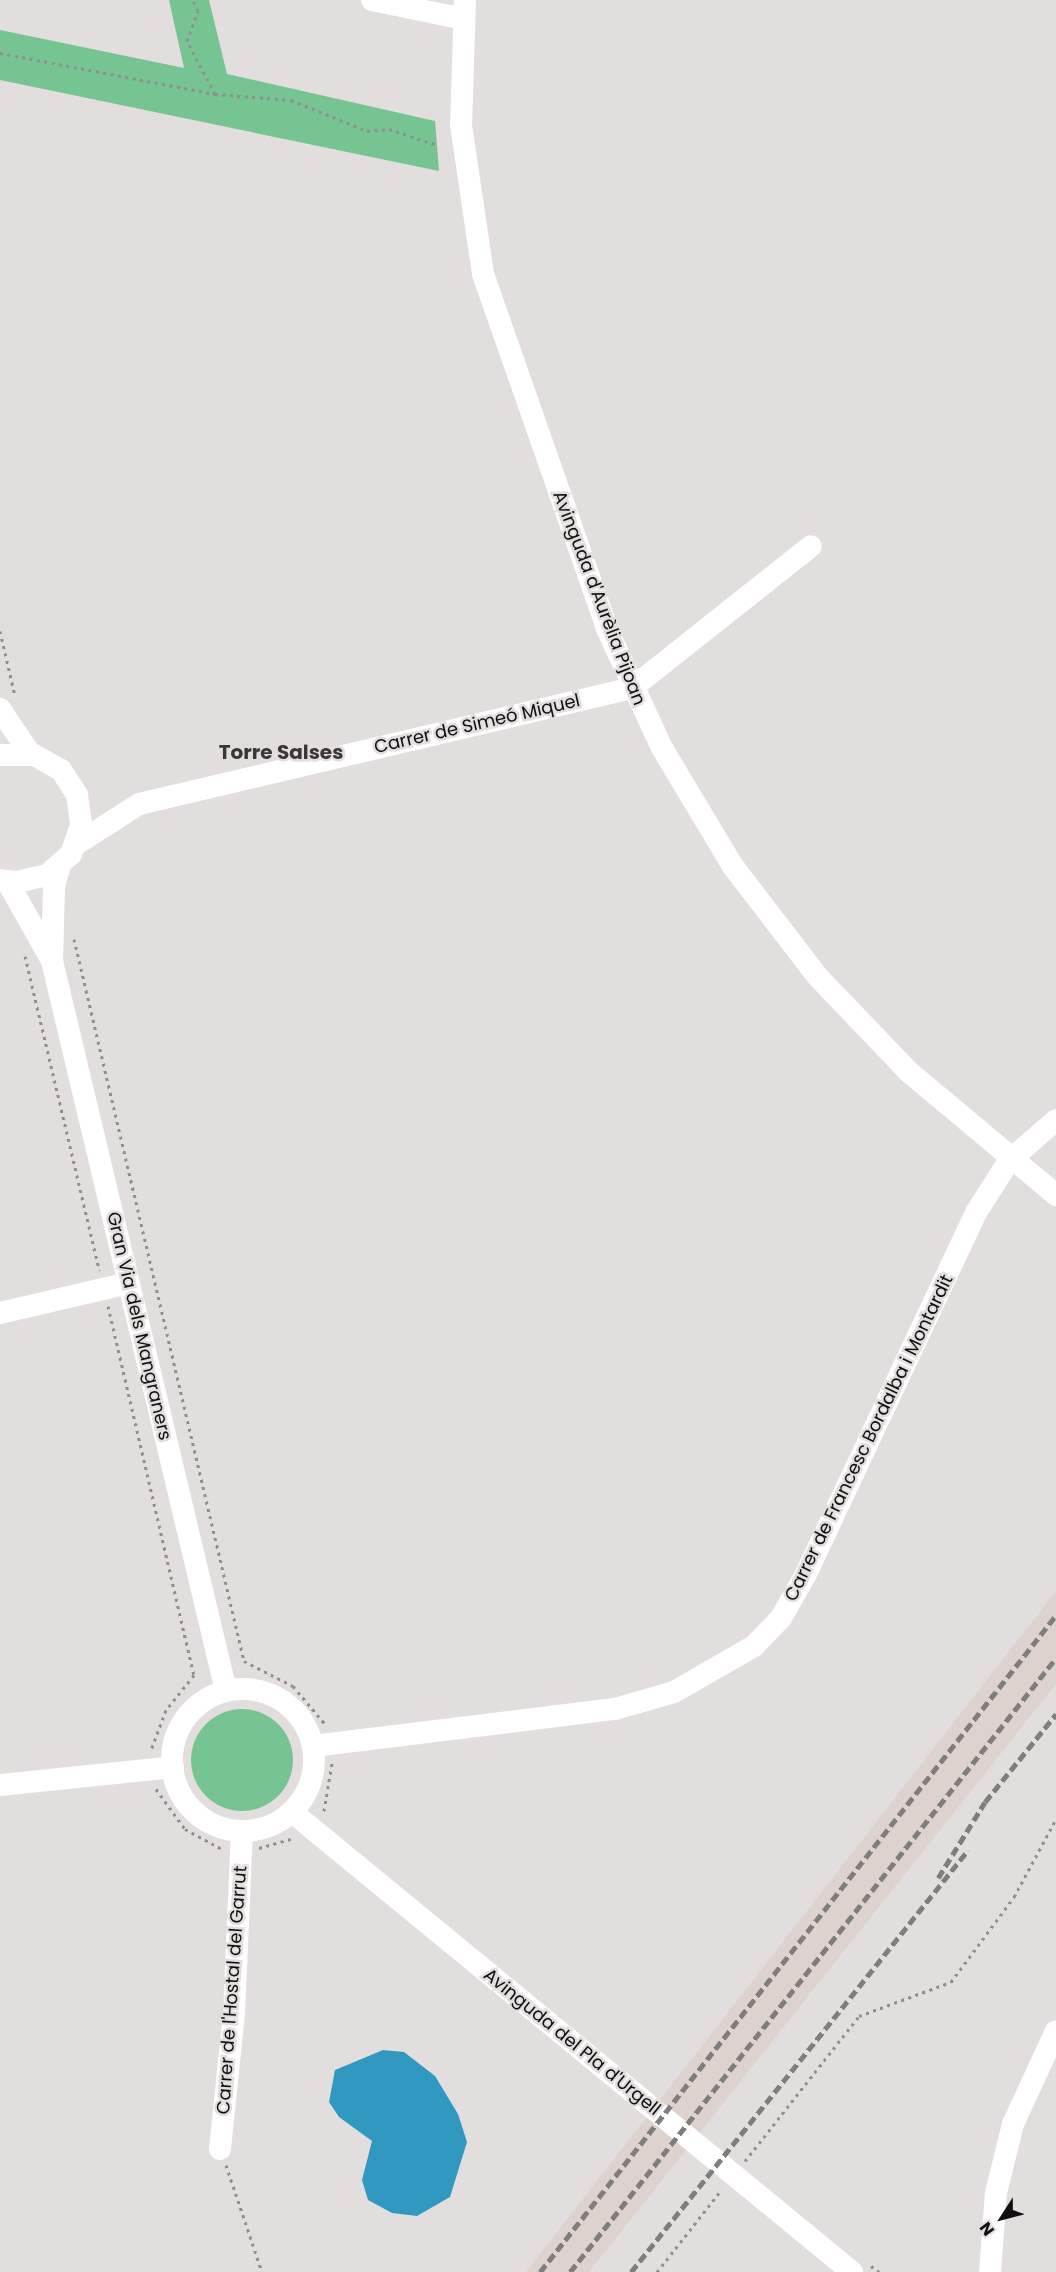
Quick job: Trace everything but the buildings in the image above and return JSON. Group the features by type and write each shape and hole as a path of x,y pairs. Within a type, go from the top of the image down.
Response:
{"street":[{"path":"372,0 464,10"},
{"name":"Avinguda d'Aurèlia Pijoan","path":"464,10 464,162 483,274 506,351 632,688 706,826 795,950 875,1039 1009,1161 1056,1195"},
{"name":"Carrer de Simeó Miquel","path":"75,845 139,804 632,688 812,546"},
{"name":"Gran Via dels Mangraners","path":"9,708 31,755"},
{"name":"Gran Via dels Mangraners","path":"0,755 31,755 61,770 77,795 81,825 75,845 60,866 54,886 52,961 226,1691"},
{"name":"Gran Via dels Mangraners","path":"3,880 32,880 60,866"},
{"name":"Gran Via dels Mangraners","path":"3,880 52,961"},
{"name":"Carrer de Francesc Bordalba i Montardit","path":"313,1746 615,1709 674,1692 754,1646 781,1618 806,1574 977,1211 1009,1161 1056,1120"},
{"path":"0,1313 129,1283"},
{"path":"245,1688 281,1699 301,1720 313,1746 311,1782 292,1812 268,1826 242,1831 195,1812 173,1767 185,1719 226,1691 245,1688"},
{"path":"0,1785 173,1767"},
{"name":"Avinguda del Pla d'Urgell","path":"292,1812 852,2272"},
{"name":"Carrer de l'Hostal del Garrut","path":"220,2149 234,2013 242,1831"},
{"path":"990,2272 996,2193 1013,2124 1056,2031"}],"path":[{"path":"193,0 198,11 187,41 214,94"},
{"path":"0,53 214,94 291,100 367,131 389,129 437,146"},
{"path":"0,631 9,708"},
{"path":"72,933 244,1661 256,1671 293,1686 331,1727"},
{"path":"22,944 194,1675 166,1710 144,1757"},
{"path":"331,1820 322,1803 334,1757"},
{"path":"152,1783 176,1821 226,1856"},
{"path":"657,2272 859,2016 951,1982 1014,1898 1056,1819"},
{"path":"254,1852 286,1838 300,1841"},
{"path":"220,2149 262,2272"}],"shaded area":[{"path":"1056,1591 1056,1684 589,2272 526,2272"}],"green space":[{"path":"169,0 209,0 227,74 435,121 439,171 0,80 0,30 184,68"},
{"path":"242,1709 261,1713 278,1724 289,1741 293,1760 289,1779 278,1796 261,1807 242,1811 223,1807 206,1796 195,1779 191,1760 195,1741 206,1724 223,1713"}],"water":[{"path":"383,2050 404,2052 435,2076 458,2114 467,2142 450,2197 417,2216 392,2213 368,2200 362,2180 372,2141 339,2117 329,2102 335,2070"}],"railway":[{"path":"540,2272 1056,1615"},
{"path":"570,2272 1056,1658"},
{"path":"938,1878 985,1802 1056,1714"},
{"path":"631,2272 968,1850"}],"district":[{"name":"Torre Salses","path":"281,752"}]}
